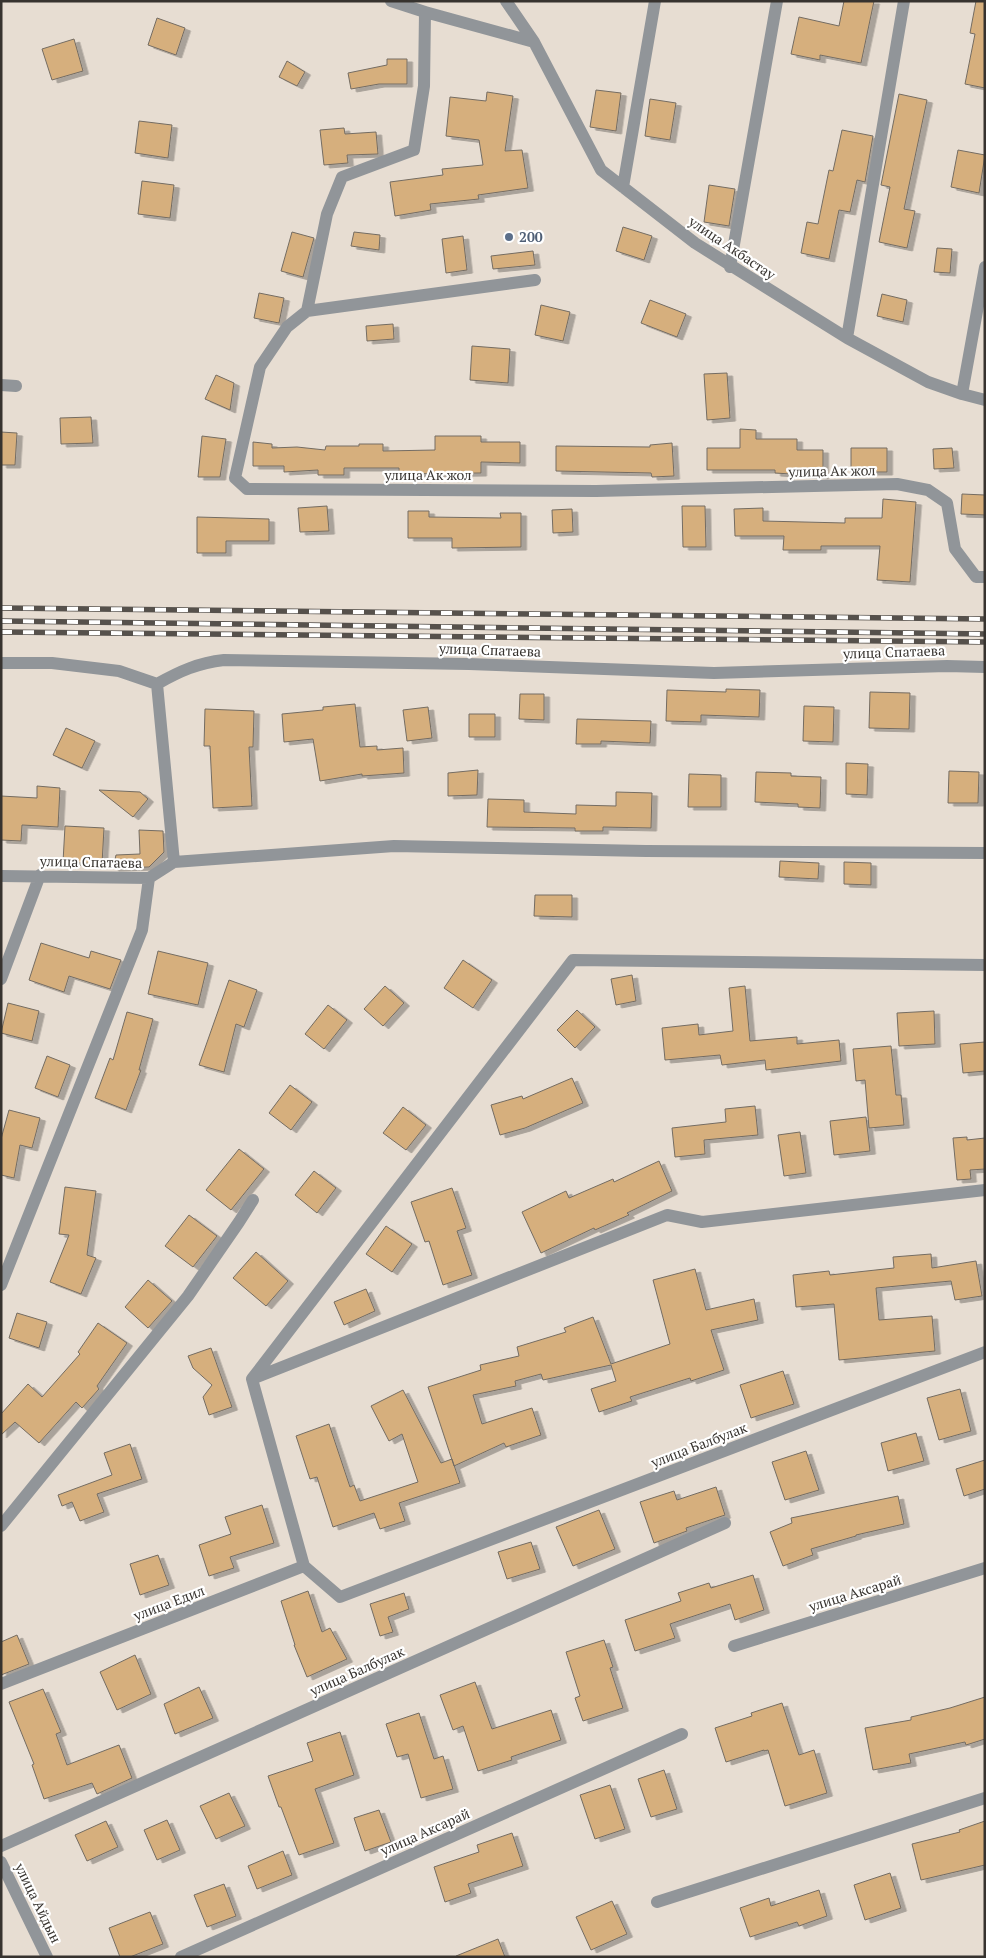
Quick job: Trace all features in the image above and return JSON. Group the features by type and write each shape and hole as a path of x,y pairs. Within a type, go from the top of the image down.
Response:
{"street":[{"path":"391,1 534,42"},
{"name":"улица Акбастау","path":"506,1 534,42 601,170 695,243 730,267 847,338 928,382 985,400"},
{"path":"623,187 655,1"},
{"path":"730,267 777,1"},
{"path":"847,338 904,1"},
{"path":"425,12 424,86 414,150 342,177 326,214 307,311 534,280"},
{"path":"962,394 985,267"},
{"name":"улица Ак жол","path":"307,311 287,327 260,367 235,478 247,488 596,491 897,484 928,490 948,503 955,549 976,577 985,577"},
{"path":"1,385 16,386"},
{"name":"улица Спатаева","path":"157,684 180,671 204,662 224,660 470,664 714,673 985,666"},
{"path":"1,664 52,663 120,671 157,684 174,862"},
{"name":"улица Спатаева","path":"1,876 40,875 149,878 174,862 394,846 646,852 985,853"},
{"path":"1,979 40,875"},
{"path":"1,1285 142,930 149,878"},
{"path":"252,1379 573,960 985,965"},
{"path":"252,1379 667,1215 702,1222 985,1190"},
{"path":"1,1526 188,1296 253,1200"},
{"name":"улица Балбулак","path":"304,1566 340,1597 985,1352"},
{"path":"252,1379 304,1566"},
{"name":"улица Балбулак","path":"1,1846 725,1523"},
{"name":"улица Едил","path":"1,1684 304,1566"},
{"name":"улица Аксарай","path":"734,1646 985,1568"},
{"name":"улица Аксарай","path":"181,1957 682,1734"},
{"path":"657,1902 985,1798"},
{"name":"улица Айдын","path":"1,1862 47,1957"}],"building":[{"path":"844,1 874,1 861,63 820,55 820,60 791,54 799,17 839,26"},
{"path":"976,1 985,1 985,88 965,84 975,34 970,33"},
{"path":"157,18 185,28 176,55 148,45"},
{"path":"74,39 83,71 52,80 42,49"},
{"path":"387,59 407,59 407,84 379,84 351,89 348,73 387,65"},
{"path":"287,61 305,72 297,86 279,77"},
{"path":"596,90 621,93 616,131 590,127"},
{"path":"487,92 513,96 505,151 522,150 528,188 478,195 479,199 430,204 431,210 395,216 390,182 443,175 442,169 483,165 479,140 446,136 450,97 486,101"},
{"path":"899,94 927,100 904,209 915,211 907,248 879,242 890,187 881,185"},
{"path":"650,99 676,103 670,140 645,136"},
{"path":"139,121 172,125 168,158 135,153"},
{"path":"344,128 345,134 376,132 378,154 347,155 348,163 324,165 320,130"},
{"path":"842,130 873,136 865,182 857,180 850,212 839,210 829,259 801,253 807,222 818,224 829,170 833,171"},
{"path":"958,150 985,155 979,193 951,187"},
{"path":"142,181 174,185 170,218 138,214"},
{"path":"709,185 735,189 729,226 704,222"},
{"path":"623,227 652,236 644,260 616,251"},
{"path":"292,232 314,238 303,277 281,271"},
{"path":"354,232 380,235 379,250 351,246"},
{"path":"463,236 467,270 446,273 442,239"},
{"path":"937,248 952,249 950,273 934,272"},
{"path":"533,251 535,265 493,269 491,256"},
{"path":"259,293 284,298 279,323 254,318"},
{"path":"882,294 907,300 903,322 877,316"},
{"path":"650,300 686,314 677,337 641,323"},
{"path":"541,305 570,312 563,341 535,335"},
{"path":"393,324 394,339 367,341 366,326"},
{"path":"472,346 510,349 508,383 470,380"},
{"path":"727,373 730,418 707,420 704,374"},
{"path":"216,375 234,383 230,410 205,399"},
{"path":"91,417 93,443 61,444 60,418"},
{"path":"740,429 756,430 756,439 797,439 797,450 823,450 823,476 775,473 775,470 707,470 707,448 740,448"},
{"path":"1,432 17,433 15,465 1,465"},
{"path":"202,436 226,439 220,477 198,477"},
{"path":"435,436 481,436 481,442 520,442 520,463 481,462 481,473 399,474 399,468 344,468 344,475 318,475 318,470 284,472 284,466 253,466 253,442 272,444 272,448 297,447 325,450 326,446 383,444 383,451 435,450"},
{"path":"672,443 674,476 652,477 651,473 556,471 556,446 650,447 650,445"},
{"path":"851,448 887,448 887,472 851,472"},
{"path":"952,448 954,468 934,469 933,449"},
{"path":"962,494 985,495 985,515 961,514"},
{"path":"883,499 916,502 910,582 877,580 880,546 821,546 821,550 783,550 784,536 735,536 734,509 763,508 763,521 845,523 845,518 882,518"},
{"path":"327,506 329,531 300,532 298,508"},
{"path":"682,506 705,506 706,547 683,547"},
{"path":"572,509 573,532 553,533 552,510"},
{"path":"408,511 429,511 429,517 501,518 500,513 521,513 521,547 452,548 452,538 408,538"},
{"path":"197,517 269,519 269,541 226,541 226,553 197,553"},
{"path":"726,689 760,690 759,717 701,715 701,722 666,721 667,690 726,692"},
{"path":"870,692 910,693 909,729 869,728"},
{"path":"520,694 544,694 544,720 519,719"},
{"path":"355,704 360,747 377,746 377,750 403,748 404,773 362,776 362,774 320,781 313,739 284,742 282,714 323,710 323,707"},
{"path":"804,706 834,707 833,742 803,741"},
{"path":"428,707 432,738 407,741 403,710"},
{"path":"205,709 254,711 253,747 249,747 252,806 213,808 210,746 204,746"},
{"path":"469,714 495,714 495,737 469,737"},
{"path":"577,719 651,721 650,743 601,741 601,744 576,744"},
{"path":"66,728 95,741 82,768 53,755"},
{"path":"846,763 868,764 867,795 846,794"},
{"path":"478,770 477,795 448,796 448,773"},
{"path":"949,771 979,772 978,803 948,803"},
{"path":"756,772 791,773 791,776 821,777 820,808 798,807 798,804 755,802"},
{"path":"689,774 721,775 721,807 688,807"},
{"path":"37,786 60,788 58,827 22,825 21,841 1,840 1,796 37,798"},
{"path":"99,790 140,792 148,799 133,817"},
{"path":"616,792 652,793 651,828 603,827 603,831 575,831 575,828 487,827 488,799 524,800 524,812 576,814 576,805 616,806"},
{"path":"65,826 104,828 102,864 63,862"},
{"path":"139,830 163,831 164,852 149,867 113,868 116,855 140,854"},
{"path":"780,861 819,863 818,879 779,877"},
{"path":"844,862 871,863 871,885 844,884"},
{"path":"535,895 572,895 572,917 534,916"},
{"path":"41,943 89,958 91,951 121,960 110,989 69,976 64,992 29,980"},
{"path":"158,951 208,963 198,1005 148,994"},
{"path":"463,960 492,980 473,1008 444,988"},
{"path":"632,975 636,1001 616,1005 611,979"},
{"path":"229,980 257,990 244,1027 236,1024 224,1072 199,1065"},
{"path":"385,986 404,1003 383,1026 364,1009"},
{"path":"745,986 750,1041 797,1037 797,1044 839,1040 841,1061 766,1070 765,1060 722,1065 720,1055 665,1060 662,1028 698,1024 699,1035 733,1031 729,988"},
{"path":"8,1003 39,1011 32,1041 1,1033"},
{"path":"328,1005 347,1020 324,1049 305,1034"},
{"path":"577,1010 595,1027 575,1048 557,1030"},
{"path":"934,1011 935,1044 899,1046 897,1013"},
{"path":"127,1012 153,1019 139,1070 141,1070 126,1110 95,1098 110,1058 113,1060"},
{"path":"985,1042 985,1071 963,1073 960,1044"},
{"path":"891,1046 896,1095 901,1095 904,1125 869,1128 865,1080 856,1081 853,1049"},
{"path":"47,1056 70,1065 58,1097 35,1088"},
{"path":"572,1078 583,1103 525,1128 500,1135 491,1105 522,1096 523,1099"},
{"path":"290,1085 312,1102 291,1130 269,1113"},
{"path":"755,1106 758,1135 704,1140 705,1154 675,1157 672,1128 726,1122 725,1109"},
{"path":"403,1107 426,1125 406,1150 383,1133"},
{"path":"9,1110 40,1118 32,1148 20,1145 14,1178 1,1175 1,1139"},
{"path":"866,1117 870,1151 834,1155 830,1121"},
{"path":"800,1132 806,1173 784,1176 778,1135"},
{"path":"967,1137 967,1140 985,1138 985,1169 970,1170 971,1179 957,1180 953,1138"},
{"path":"239,1149 264,1169 231,1210 206,1190"},
{"path":"659,1161 672,1191 627,1213 629,1215 595,1230 594,1228 541,1253 522,1212 566,1191 569,1198 613,1179 614,1182"},
{"path":"314,1171 336,1188 317,1213 295,1195"},
{"path":"65,1187 96,1191 87,1255 96,1258 81,1294 50,1282 69,1235 59,1234"},
{"path":"452,1188 466,1228 457,1231 472,1275 443,1285 429,1241 425,1242 411,1202"},
{"path":"189,1215 217,1236 193,1267 165,1246"},
{"path":"386,1226 412,1244 392,1272 366,1254"},
{"path":"256,1252 288,1281 266,1306 233,1278"},
{"path":"931,1254 932,1268 976,1261 982,1296 955,1300 951,1281 876,1288 879,1320 932,1316 935,1351 839,1360 834,1304 796,1307 793,1275 829,1271 830,1275 894,1268 893,1257"},
{"path":"695,1269 706,1310 754,1299 758,1320 711,1330 724,1370 691,1381 690,1378 630,1397 632,1401 599,1412 591,1389 616,1381 611,1365 543,1380 541,1374 515,1381 516,1386 473,1395 482,1424 532,1408 541,1435 506,1447 504,1443 454,1466 428,1387 481,1370 480,1365 519,1356 517,1347 566,1332 564,1328 593,1317 611,1364 670,1344 653,1280"},
{"path":"148,1280 172,1301 148,1328 125,1307"},
{"path":"366,1289 375,1311 344,1325 334,1302"},
{"path":"17,1313 47,1322 39,1348 9,1338"},
{"path":"98,1323 127,1343 97,1386 99,1389 82,1408 76,1402 39,1443 15,1422 1,1435 1,1414 28,1384 42,1397 80,1354 78,1352"},
{"path":"211,1348 232,1407 209,1415 203,1397 212,1385 193,1368 188,1356"},
{"path":"783,1371 794,1404 751,1418 740,1385"},
{"path":"960,1389 971,1431 939,1440 927,1398"},
{"path":"403,1390 441,1463 452,1459 460,1483 399,1503 405,1521 380,1529 374,1513 333,1527 317,1477 310,1479 296,1436 329,1424 350,1487 354,1485 360,1501 418,1482 402,1434 389,1441 371,1406"},
{"path":"916,1433 924,1461 888,1471 881,1443"},
{"path":"130,1444 142,1479 97,1494 104,1512 80,1521 72,1502 62,1506 58,1495 112,1475 104,1453"},
{"path":"806,1451 819,1490 785,1500 772,1462"},
{"path":"985,1460 985,1489 964,1496 956,1469"},
{"path":"716,1487 725,1515 686,1528 687,1531 654,1543 640,1502 674,1491 677,1500"},
{"path":"898,1496 904,1524 856,1535 811,1549 813,1555 783,1566 770,1532 792,1523 791,1518"},
{"path":"262,1505 274,1543 230,1557 234,1568 209,1576 199,1545 231,1534 225,1517"},
{"path":"599,1510 615,1549 573,1566 556,1527"},
{"path":"531,1542 540,1569 507,1579 498,1552"},
{"path":"158,1555 169,1585 140,1595 130,1564"},
{"path":"753,1575 764,1610 735,1620 730,1604 670,1624 675,1638 635,1651 625,1620 681,1601 678,1593 709,1583 711,1588"},
{"path":"308,1591 322,1632 330,1628 347,1659 307,1677 294,1645 281,1601"},
{"path":"404,1593 409,1609 388,1617 393,1632 380,1636 370,1604"},
{"path":"17,1635 29,1664 1,1675 1,1642"},
{"path":"604,1640 613,1667 610,1668 623,1708 583,1721 575,1698 580,1696 566,1652"},
{"path":"135,1655 151,1694 117,1710 100,1672"},
{"path":"475,1682 492,1729 551,1710 561,1740 511,1757 512,1760 478,1771 463,1726 453,1730 440,1695"},
{"path":"199,1687 213,1718 175,1734 164,1704"},
{"path":"43,1689 61,1732 56,1734 67,1765 119,1745 132,1778 97,1794 92,1783 44,1799 32,1765 34,1764 9,1702"},
{"path":"985,1697 985,1739 966,1745 965,1742 909,1754 911,1763 873,1770 865,1728 911,1720 911,1717"},
{"path":"782,1703 799,1755 814,1750 827,1793 785,1806 768,1750 726,1762 715,1728 752,1716 751,1713"},
{"path":"419,1713 434,1759 443,1756 453,1789 421,1798 408,1754 397,1757 386,1724"},
{"path":"340,1732 354,1775 315,1789 334,1843 299,1855 268,1776 313,1761 307,1743"},
{"path":"664,1770 677,1809 651,1817 638,1779"},
{"path":"610,1785 625,1829 595,1839 580,1795"},
{"path":"229,1793 245,1826 216,1839 200,1806"},
{"path":"379,1810 391,1842 365,1851 354,1818"},
{"path":"167,1820 180,1850 157,1860 144,1830"},
{"path":"106,1821 118,1847 87,1861 75,1835"},
{"path":"985,1821 985,1865 921,1880 912,1844 960,1832 959,1830"},
{"path":"512,1833 523,1866 468,1884 471,1893 445,1902 434,1867 479,1852 477,1845"},
{"path":"283,1851 292,1875 257,1889 248,1866"},
{"path":"890,1873 901,1908 865,1920 854,1885"},
{"path":"224,1884 236,1916 207,1927 194,1895"},
{"path":"819,1890 827,1916 799,1926 797,1922 750,1937 740,1908 769,1898 771,1906"},
{"path":"612,1901 627,1934 591,1950 576,1917"},
{"path":"150,1912 163,1944 130,1957 120,1957 109,1928"},
{"path":"498,1939 505,1957 456,1957 456,1956"}],"railway":[{"path":"1,608 985,619"},
{"path":"1,621 985,634"},
{"path":"1,632 985,642"}],"place":[{"name":"200","path":"509,237"}]}
